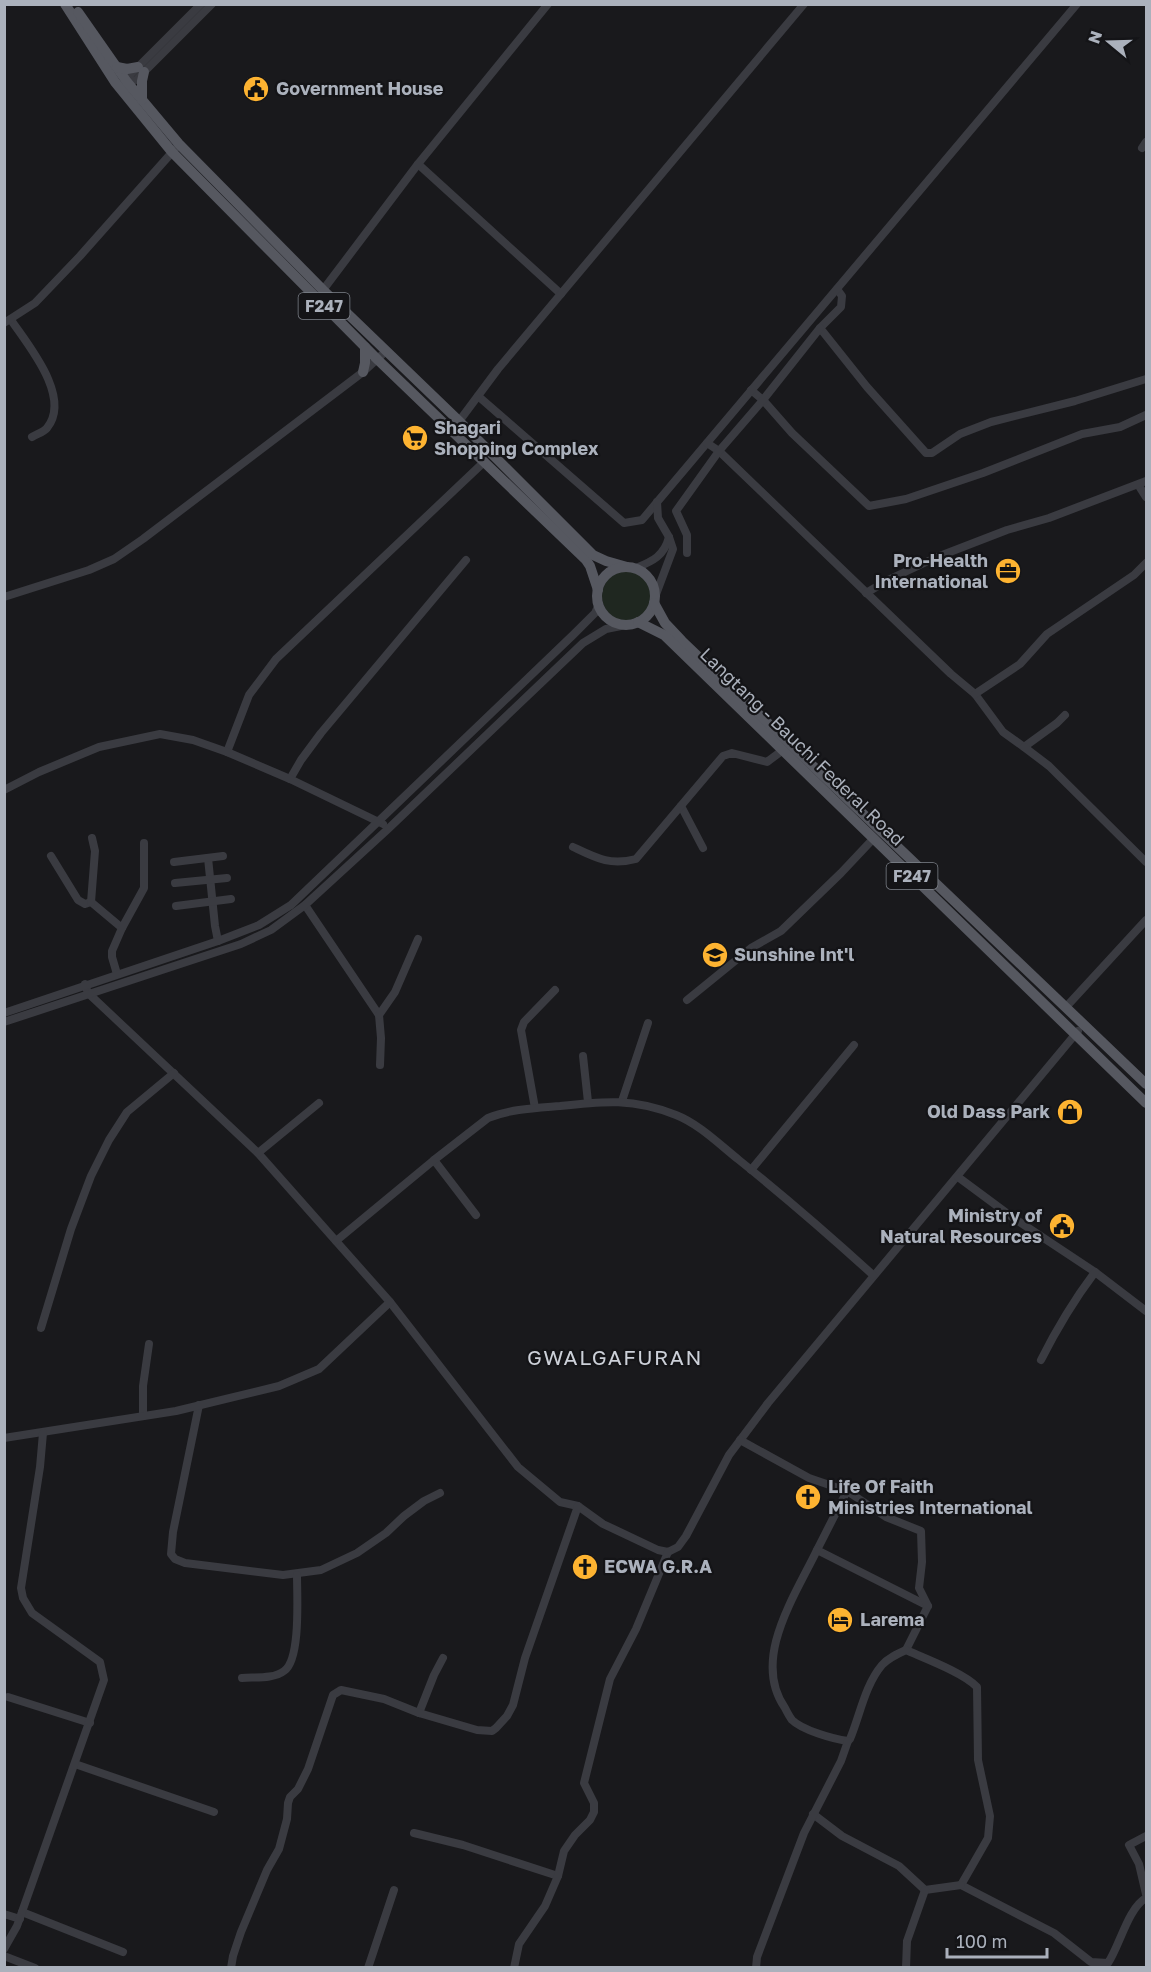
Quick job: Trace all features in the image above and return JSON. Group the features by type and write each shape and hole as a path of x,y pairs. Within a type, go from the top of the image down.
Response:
{"main road":[{"name":"F247","path":"65,4 127,97 365,347 381,356 459,421 593,555 631,568 650,580 655,600"},
{"name":"F247","path":"72,4 176,148 323,290 450,431 586,560 598,590 599,604"},
{"path":"117,67 141,69 142,100"},
{"path":"363,372 365,347"},
{"path":"598,590 605,576 612,571 631,568"},
{"path":"599,604 609,619 626,625 638,622 651,611 655,600"},
{"name":"Langtang - Bauchi Federal Road","path":"655,600 665,623 682,640 1146,1084"},
{"name":"Langtang - Bauchi Federal Road","path":"638,622 664,635 1146,1103"}],"street":[{"path":"113,79 128,82 136,80 141,69 201,4"},
{"path":"141,69 212,4"},
{"path":"323,290 418,164 548,4"},
{"path":"450,431 498,369 804,4"},
{"path":"478,396 624,523 642,520 1077,4"},
{"path":"127,97 128,82"},
{"path":"32,437 46,430 55,404 52,390 40,364 8,321 43,295 176,148"},
{"path":"418,164 561,294"},
{"path":"687,553 687,535 676,511 718,451 763,400 820,328 841,307 842,296 837,289"},
{"path":"820,328 867,387 926,453 932,453 960,434 991,422 1075,401 1146,379"},
{"path":"4,597 89,570 114,559 153,532 381,356"},
{"path":"751,390 869,507 906,499 983,473 1082,434 1120,427 1146,415"},
{"path":"707,443 951,674 975,694 1003,732 1049,766 1146,862"},
{"path":"227,752 249,695 276,659 483,462"},
{"path":"866,592 937,557 1007,530 1049,518 1143,484 1146,497"},
{"path":"655,600 673,549 658,518 657,502"},
{"path":"631,568 653,561 661,555 669,537"},
{"path":"290,779 301,760 349,699 466,560"},
{"path":"975,694 1020,664 1047,634 1134,575 1146,563"},
{"path":"4,1022 87,989 117,974 259,925 291,905 573,635 595,613 599,604"},
{"path":"4,1012 242,944 271,930 305,905 388,829 583,643 606,629 626,625"},
{"path":"1024,747 1058,723 1065,715"},
{"path":"4,790 39,772 99,747 160,735 193,740 227,752 380,821 388,829"},
{"path":"573,847 598,859 620,863 636,859 723,756 732,753 767,762 783,750"},
{"path":"681,806 703,848"},
{"path":"91,902 95,851 92,838"},
{"path":"687,1000 751,948 781,931 873,839"},
{"path":"117,974 112,951 144,888 144,843"},
{"path":"51,856 78,900 85,904 91,902"},
{"path":"174,862 223,856"},
{"path":"208,858 218,941"},
{"path":"175,883 227,878"},
{"path":"176,906 231,899"},
{"path":"91,902 122,928"},
{"path":"305,905 379,1015 380,1065"},
{"path":"1066,1007 1146,920"},
{"path":"379,1015 394,992 418,939"},
{"path":"87,989 258,1154 390,1302 518,1467 560,1502 578,1506 603,1524 658,1550 668,1552 678,1547 686,1536 729,1455 768,1403 1084,1025"},
{"path":"535,1108 521,1030 524,1022 555,990"},
{"path":"622,1101 648,1023"},
{"path":"751,1170 854,1045"},
{"path":"583,1056 588,1102"},
{"path":"41,1328 71,1229 91,1176 109,1140 128,1112 174,1073"},
{"path":"336,1241 488,1118 498,1114 535,1108 622,1101 657,1109 689,1121 811,1218 873,1275"},
{"path":"258,1154 319,1103"},
{"path":"434,1160 476,1215"},
{"path":"958,1177 1012,1217 1095,1272 1146,1311"},
{"path":"1041,1360 1075,1297 1095,1272"},
{"path":"4,1438 143,1416 279,1386 319,1369 390,1302"},
{"path":"143,1416 143,1386 149,1344"},
{"path":"199,1405 173,1532 171,1554 185,1563 251,1573 297,1575 321,1570 357,1553 386,1533 404,1515 424,1501 441,1493"},
{"path":"4,1949 21,1916 104,1680 100,1662 32,1613 23,1598 21,1588 40,1467 43,1433"},
{"path":"740,1440 809,1478 847,1491 886,1517 921,1531 922,1562 919,1588 928,1606"},
{"path":"847,1491 781,1626 772,1670 777,1696 793,1720 835,1739 848,1741"},
{"path":"231,1968 233,1956 267,1870 279,1849 290,1797 298,1789 308,1769 333,1695 341,1690 384,1700 419,1713 484,1731 492,1731 501,1724 513,1705 525,1658 578,1506"},
{"path":"817,1550 928,1606"},
{"path":"514,1968 519,1944 539,1916 558,1876 564,1851 594,1812 594,1803 584,1783 610,1679 636,1629 668,1552"},
{"path":"242,1677 269,1676 283,1673 289,1667 295,1642 297,1575"},
{"path":"756,1968 758,1957 804,1833 855,1728 870,1686 881,1666 890,1658 906,1650 928,1606"},
{"path":"906,1650 957,1674 977,1687 978,1760 990,1816 988,1838 961,1885"},
{"path":"419,1713 434,1674 443,1658"},
{"path":"8,1697 90,1724"},
{"path":"75,1764 214,1812"},
{"path":"813,1815 842,1836 899,1866 925,1890"},
{"path":"414,1833 463,1845 558,1876"},
{"path":"925,1890 961,1885 1054,1932 1078,1953 1100,1966 1108,1963 1130,1918 1146,1896 1139,1864 1129,1845 1146,1836"},
{"path":"368,1968 394,1890"},
{"path":"906,1968 907,1941 925,1890"},
{"path":"4,1914 21,1916 123,1952"},
{"path":"4,1956 35,1968"}],"shaded area":[{"path":"622,571 632,571 645,578 652,591 652,601 645,614 632,621 622,621 613,617 606,610 602,601 602,591 606,582 613,575"}],"place":[{"name":"Government House","path":"256,89"},
{"name":"Shagari Shopping Complex","path":"415,438"},
{"name":"Pro-Health International","path":"1008,571"},
{"name":"Sunshine Int'l","path":"715,955"},
{"name":"Old Dass Park","path":"1070,1112"},
{"name":"Ministry of Natural Resources","path":"1062,1226"},
{"name":"Life Of Faith Ministries International","path":"808,1497"},
{"name":"ECWA G.R.A","path":"585,1567"},
{"name":"Larema","path":"840,1620"}],"district":[{"name":"GWALGAFURAN","path":"615,1358"}]}
